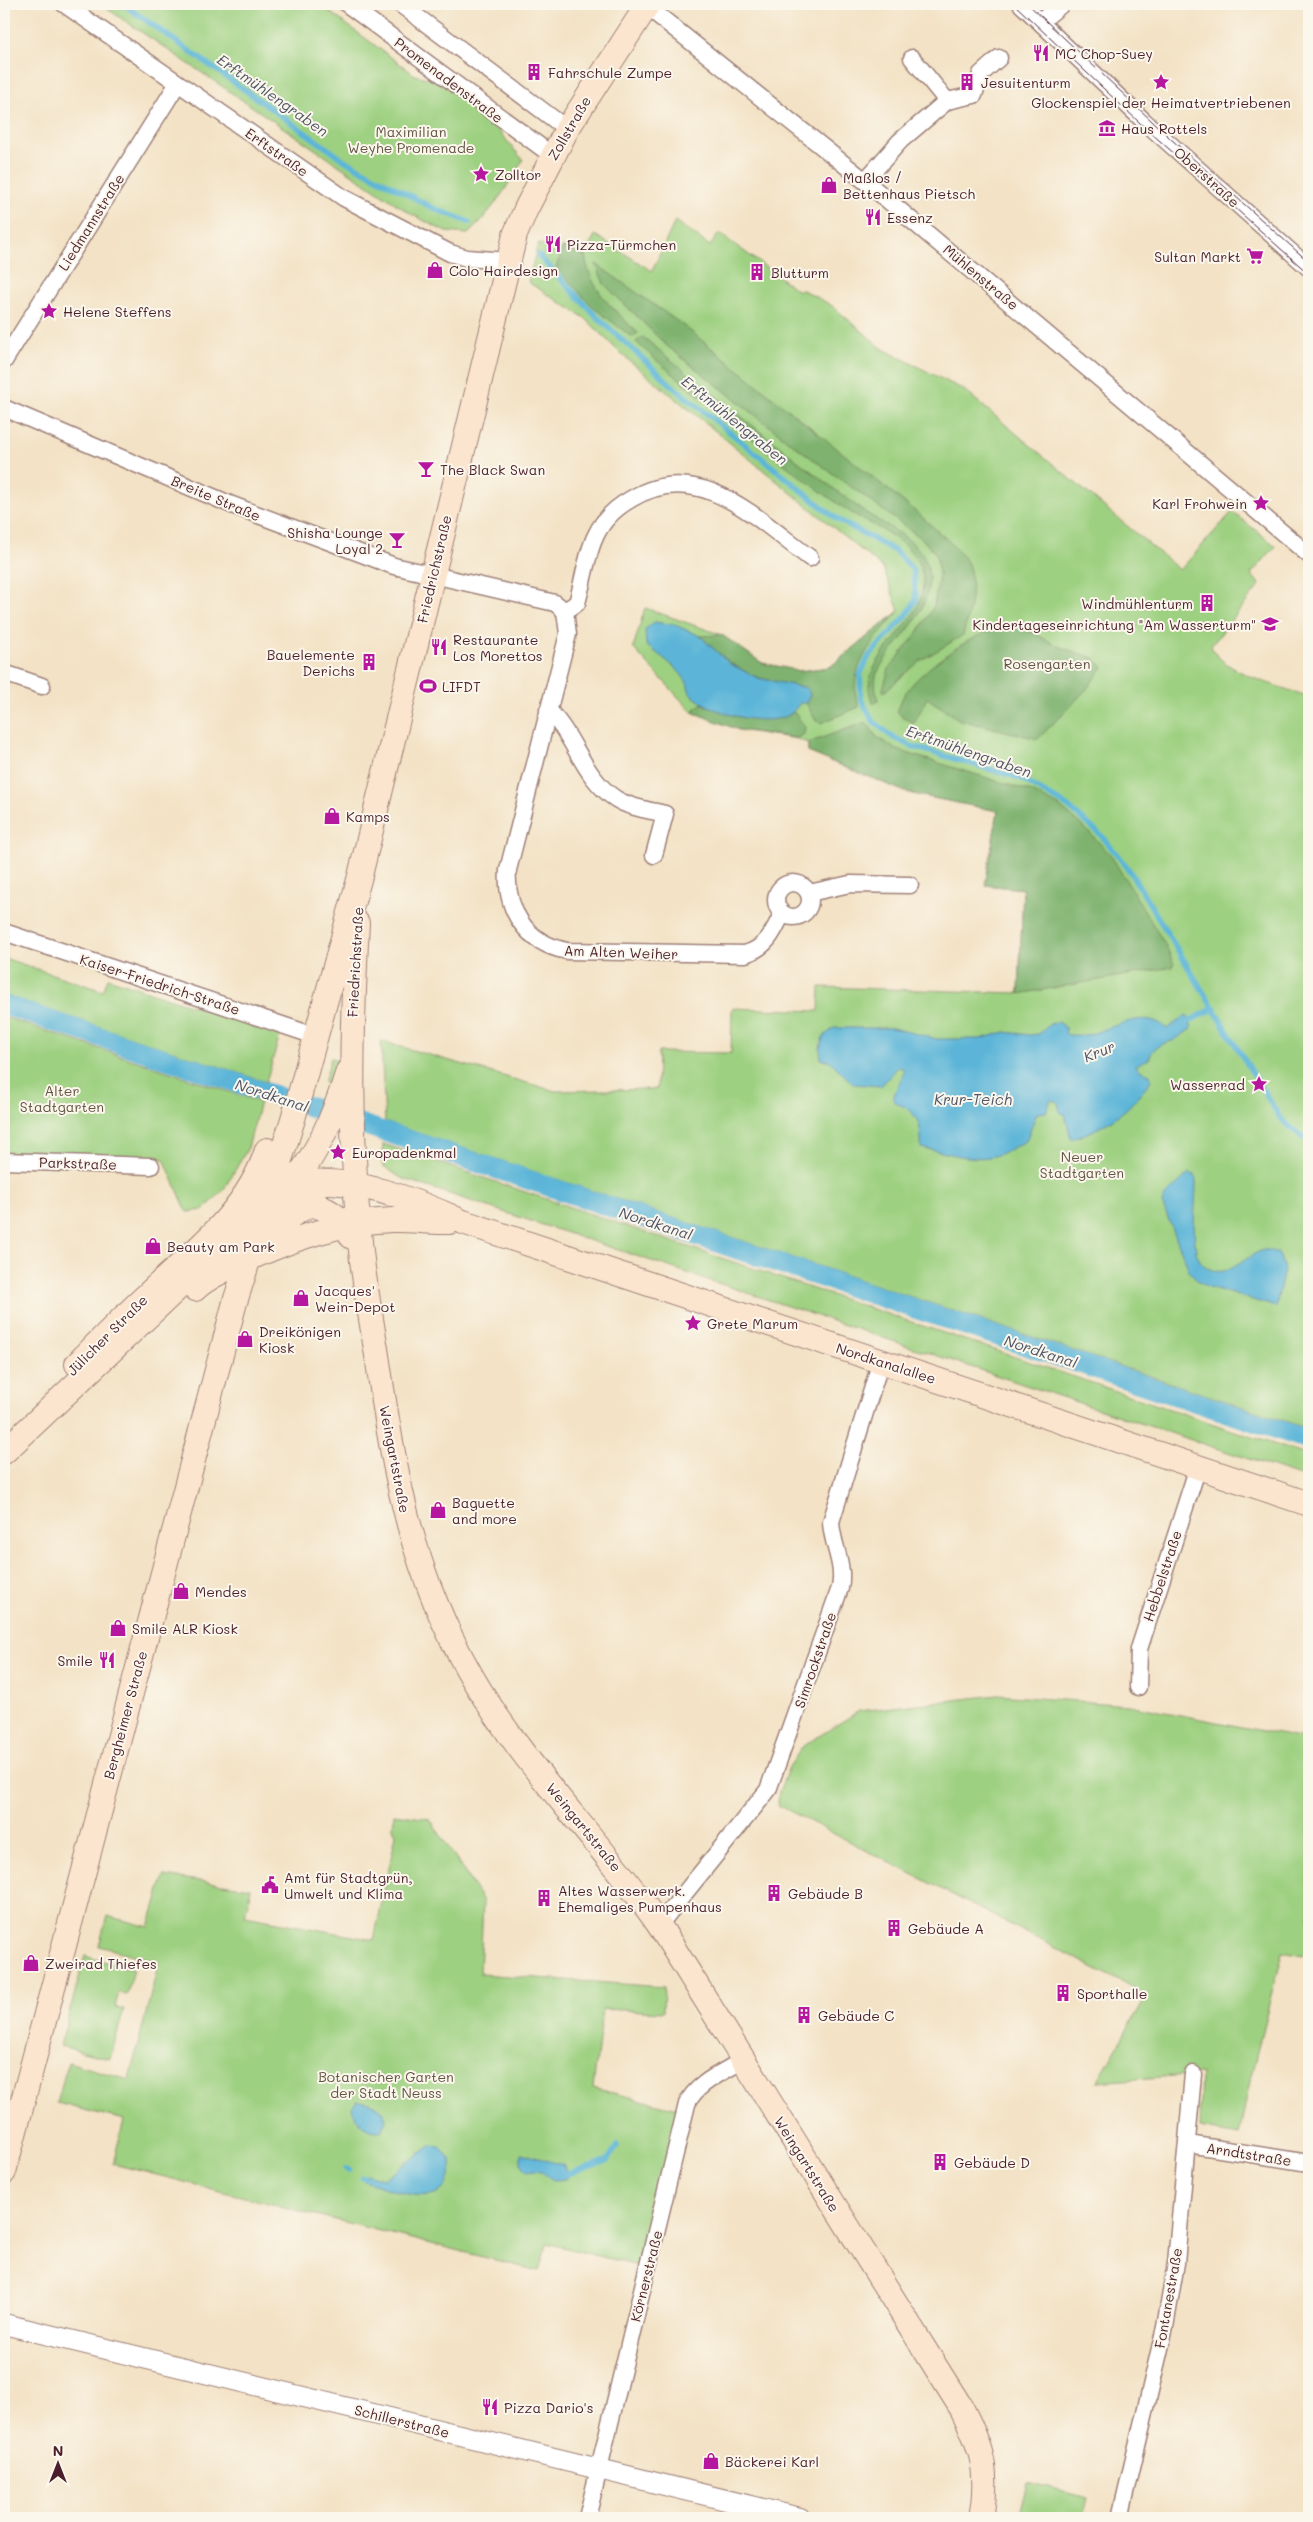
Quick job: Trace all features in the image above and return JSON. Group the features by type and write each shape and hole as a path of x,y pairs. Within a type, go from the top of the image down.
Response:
{"main road":[{"name":"Zollstraße","path":"508,261 526,209 552,156 646,4"},
{"name":"Friedrichstraße","path":"315,1036 360,876 508,261"},
{"name":"Friedrichstraße","path":"338,1197 354,1138 348,1086 360,876"},
{"path":"315,1036 322,1050 308,1066 301,1121 304,1140 338,1197"},
{"path":"219,1228 245,1198 259,1175 301,1121 348,1086"},
{"name":"Bergheimer Straße","path":"4,2172 235,1302 249,1259 301,1121"},
{"path":"275,1194 283,1201 338,1197"},
{"path":"219,1228 241,1210 275,1194 338,1197"},
{"name":"Jülicher Straße","path":"4,1451 193,1276 275,1194"},
{"path":"96,1367 114,1364 199,1285 279,1244 338,1197"},
{"path":"249,1259 281,1222 338,1197"},
{"name":"Nordkanalallee","path":"338,1197 394,1220 463,1222"},
{"name":"Nordkanalallee","path":"338,1197 408,1201 463,1222 1309,1504"},
{"name":"Weingartstraße","path":"338,1197 362,1258 395,1471 416,1550 436,1606 473,1678 506,1731 634,1889 659,1925 962,2410 979,2442 984,2467 985,2496 981,2518"},
{"name":"Jülicher Straße","path":"4,1451 76,1365 120,1320 219,1228"}],"street":[{"name":"Erftstraße","path":"64,4 344,198 450,253 468,258 508,261"},
{"name":"Promenadenstraße","path":"346,4 552,156"},
{"path":"400,4 567,129"},
{"name":"Mühlenstraße","path":"646,4 865,181 1308,553"},
{"name":"Oberstraße","path":"1021,4 1144,121 1309,268"},
{"name":"Oberstraße","path":"1033,4 1040,22"},
{"path":"1040,22 1062,4"},
{"path":"912,58 947,101"},
{"path":"865,181 900,141 947,101 974,95 981,74 999,58"},
{"name":"Liedmannstraße","path":"4,361 178,83"},
{"name":"Breite Straße","path":"4,408 275,523 394,566 432,575"},
{"path":"432,575 555,603 565,611 577,603 594,538 603,522 618,507 636,496 649,489 664,486 688,485 711,490 732,501 810,558"},
{"name":"Am Alten Weiher","path":"565,611 568,634 508,870 508,890 513,911 530,934 548,946 567,950 745,954 753,952 766,942 782,914"},
{"path":"4,673 42,686"},
{"path":"548,710 567,732 593,778 608,793 625,804 665,814 654,855"},
{"path":"788,883 798,883 809,893 810,900 807,909 800,916 793,917 782,914 776,903 780,888 788,883"},
{"path":"809,893 850,884 910,886"},
{"name":"Kaiser-Friedrich-Straße","path":"4,932 315,1036"},
{"name":"Parkstraße","path":"4,1161 151,1166"},
{"name":"Simrockstraße","path":"659,1925 768,1790 781,1758 840,1588 842,1568 832,1537 831,1522 881,1361"},
{"name":"Hebbelstraße","path":"1138,1687 1139,1649 1198,1467"},
{"name":"Körnerstraße","path":"587,2518 687,2104 691,2095 698,2088 743,2060"},
{"name":"Fontanestraße","path":"1120,2518 1165,2327 1176,2264 1193,2074"},
{"name":"Arndtstraße","path":"1188,2144 1309,2164"},
{"name":"Schillerstraße","path":"4,2324 800,2518"}],"green space":[{"name":"Maximilian Weyhe Promenade","path":"100,4 319,4 415,75 436,80 489,119 523,160 492,208 477,226 468,234 446,232 411,214"},
{"path":"675,221 710,246 719,233 797,290 803,290 831,305 883,349 964,390 1180,570 1232,512 1276,546 1251,574 1260,585 1211,646 1217,655 1238,671 1304,695 1309,693 1309,1429 385,1122 381,1041 555,1091 657,1089 658,1052 731,1053 732,1008 819,1011 820,987 1019,993 1023,889 985,885 998,811 908,793 808,752 808,743 797,739 739,730 692,712 633,648 645,608 722,635 762,663 800,671 830,667 899,611 883,568 620,353 585,318 528,282 538,244 545,245 550,251 556,252 563,247 585,255 595,235 652,271"},
{"path":"563,247 585,256 592,280 604,299 638,333 632,337 595,309 556,268"},
{"path":"596,264 684,326 920,515 952,544 967,562 970,570 972,589 970,608 963,635 920,661 884,692 883,689 889,669 918,632 934,606 939,575 936,554 921,538 791,443 667,346 604,284"},
{"path":"643,337 833,488 868,514 910,541 922,554 929,573 927,593 917,617 878,671 875,685 878,700 873,703 869,689 871,675 878,661 916,609 921,597 923,577 917,559 894,537 844,508 749,436 636,342"},
{"path":"899,611 881,631 859,666 856,679 856,693 859,707 821,723 816,721 806,703 810,695 798,688 751,675 727,660 700,636 722,635 762,663 800,671 830,667"},
{"name":"Rosengarten","path":"1016,624 1058,646 1094,658 1103,667 1087,689 1038,739 960,720 927,698 914,723 903,718 897,711 901,700 909,688 920,676 947,654 986,632"},
{"path":"702,703 706,706 786,716 794,712 805,727 804,734 797,738 739,730 692,712"},
{"path":"866,722 877,737 897,750 1032,792 1059,806 1086,829 1110,854 1166,946 1174,964 1173,967 1019,994 1023,889 985,885 998,811 908,793 808,752 808,743"},
{"path":"4,958 103,991 108,978 280,1035 266,1082 4,995"},
{"name":"Alter Stadtgarten","path":"4,1017 260,1102 248,1148 224,1189 204,1210 187,1212 164,1159 4,1155"},
{"path":"331,1058 342,1061 334,1087 324,1083"},
{"path":"383,1144 1309,1456 1309,1479 401,1178 382,1165"},
{"path":"997,1695 1129,1705 1309,1740 1309,1957 1282,1952 1252,2072 1239,2135 1199,2128 1201,2074 1097,2082 1147,1995 778,1805 779,1791 789,1767 803,1746 859,1711"},
{"name":"Botanischer Garten der Stadt Neuss","path":"394,1814 430,1819 483,1901 480,1974 664,1987 663,2012 603,2009 593,2088 678,2109 642,2267 547,2243 539,2271 113,2164 124,2120 57,2103 68,2062 129,2080 159,1962 99,1946 107,1916 149,1927 164,1876 251,1888 245,1916 374,1940 396,1834 393,1828"},
{"path":"85,1956 134,1970 127,1994 119,1992 115,2007 124,2009 110,2059 60,2046"},
{"path":"1027,2482 1088,2497 1083,2518 1018,2518"}],"water":[{"path":"655,622 675,625 700,636 730,664 758,678 807,688 810,695 806,703 800,703 787,716 764,720 737,716 701,702 692,695 683,676 646,645 645,629"},
{"name":"Krur-Teich","path":"1187,1015 1192,1028 1175,1040 1157,1047 1149,1059 1136,1065 1139,1070 1150,1074 1151,1080 1135,1100 1117,1117 1084,1135 1071,1139 1065,1114 1060,1113 1058,1102 1051,1100 1046,1112 1037,1113 1026,1141 1002,1153 985,1158 966,1157 921,1148 919,1125 916,1119 908,1109 894,1102 904,1069 898,1067 881,1086 853,1084 830,1061 821,1059 820,1048 823,1037 834,1028 892,1028 937,1039 980,1039 1005,1032 1030,1035 1039,1034 1050,1024 1059,1022 1065,1027 1065,1032 1068,1035 1088,1035 1130,1021 1140,1020 1150,1020 1159,1023 1167,1029"},
{"path":"1189,1173 1195,1175 1196,1181 1194,1233 1196,1252 1200,1261 1213,1270 1221,1271 1228,1270 1264,1250 1270,1250 1279,1254 1284,1269 1276,1307 1206,1286 1198,1281 1189,1270 1162,1203 1165,1196"},
{"path":"357,2101 371,2104 382,2111 386,2119 383,2130 367,2129 359,2122 352,2107"},
{"path":"432,2145 440,2146 451,2161 450,2179 443,2189 432,2194 419,2195 404,2193 364,2181 366,2174 383,2179"},
{"path":"521,2153 563,2165 568,2176 566,2179 554,2180 540,2171 527,2171 521,2163"}],"waterway":[{"name":"Erftmühlengraben","path":"123,4 344,160 433,208 469,222"},
{"name":"Erftmühlengraben","path":"538,255 595,315 675,388 837,519 895,551 913,570 916,600 906,616 869,656 860,675 861,699 873,721 891,736 911,746 1020,778 1067,806 1102,836 1129,870 1280,1118 1302,1137 1309,1140"},
{"name":"Nordkanal","path":"4,1005 1309,1440"},
{"name":"Krur","path":"1183,1024 1215,1008"},
{"path":"568,2174 608,2160 617,2146"}],"tram line":[{"path":"1014,4 1141,124 1309,274"},
{"path":"1028,4 1171,139 1309,262"}],"place":[{"name":"MC Chop-Suey","path":"1041,53"},
{"name":"Fahrschule Zumpe","path":"534,72"},
{"name":"Jesuitenturm","path":"967,82"},
{"name":"Glockenspiel der Heimatvertriebenen","path":"1161,82"},
{"name":"Haus Rottels","path":"1107,128"},
{"name":"Zolltor","path":"481,174"},
{"name":"Maßlos / Bettenhaus Pietsch","path":"829,185"},
{"name":"Essenz","path":"873,217"},
{"name":"Pizza-Türmchen","path":"553,244"},
{"name":"Sultan Markt","path":"1255,256"},
{"name":"Colo Hairdesign","path":"435,270"},
{"name":"Blutturm","path":"757,272"},
{"name":"Helene Steffens","path":"49,311"},
{"name":"The Black Swan","path":"426,469"},
{"name":"Karl Frohwein","path":"1261,503"},
{"name":"Shisha Lounge Loyal 2","path":"397,540"},
{"name":"Windmühlenturm","path":"1207,603"},
{"name":"Kindertageseinrichtung \"Am Wasserturm\"","path":"1270,624"},
{"name":"Restaurante Los Morettos","path":"439,647"},
{"name":"Bauelemente Derichs","path":"369,662"},
{"name":"LIFDT","path":"428,686"},
{"name":"Kamps","path":"332,816"},
{"name":"Wasserrad","path":"1259,1084"},
{"name":"Europadenkmal","path":"338,1152"},
{"name":"Beauty am Park","path":"153,1246"},
{"name":"Jacques' Wein-Depot","path":"301,1298"},
{"name":"Grete Marum","path":"693,1323"},
{"name":"Dreikönigen Kiosk","path":"245,1339"},
{"name":"Baguette and more","path":"438,1510"},
{"name":"Mendes","path":"181,1591"},
{"name":"Smile ALR Kiosk","path":"118,1628"},
{"name":"Smile","path":"107,1660"},
{"name":"Amt für Stadtgrün, Umwelt und Klima","path":"270,1885"},
{"name":"Gebäude B","path":"774,1893"},
{"name":"Altes Wasserwerk. Ehemaliges Pumpenhaus","path":"544,1898"},
{"name":"Gebäude A","path":"894,1928"},
{"name":"Zweirad Thiefes","path":"31,1963"},
{"name":"Sporthalle","path":"1063,1993"},
{"name":"Gebäude C","path":"804,2015"},
{"name":"Gebäude D","path":"940,2162"},
{"name":"Pizza Dario's","path":"490,2407"},
{"name":"Bäckerei Karl","path":"711,2461"}],"park label":[{"name":"Neuer Stadtgarten","path":"1082,1164"}]}
